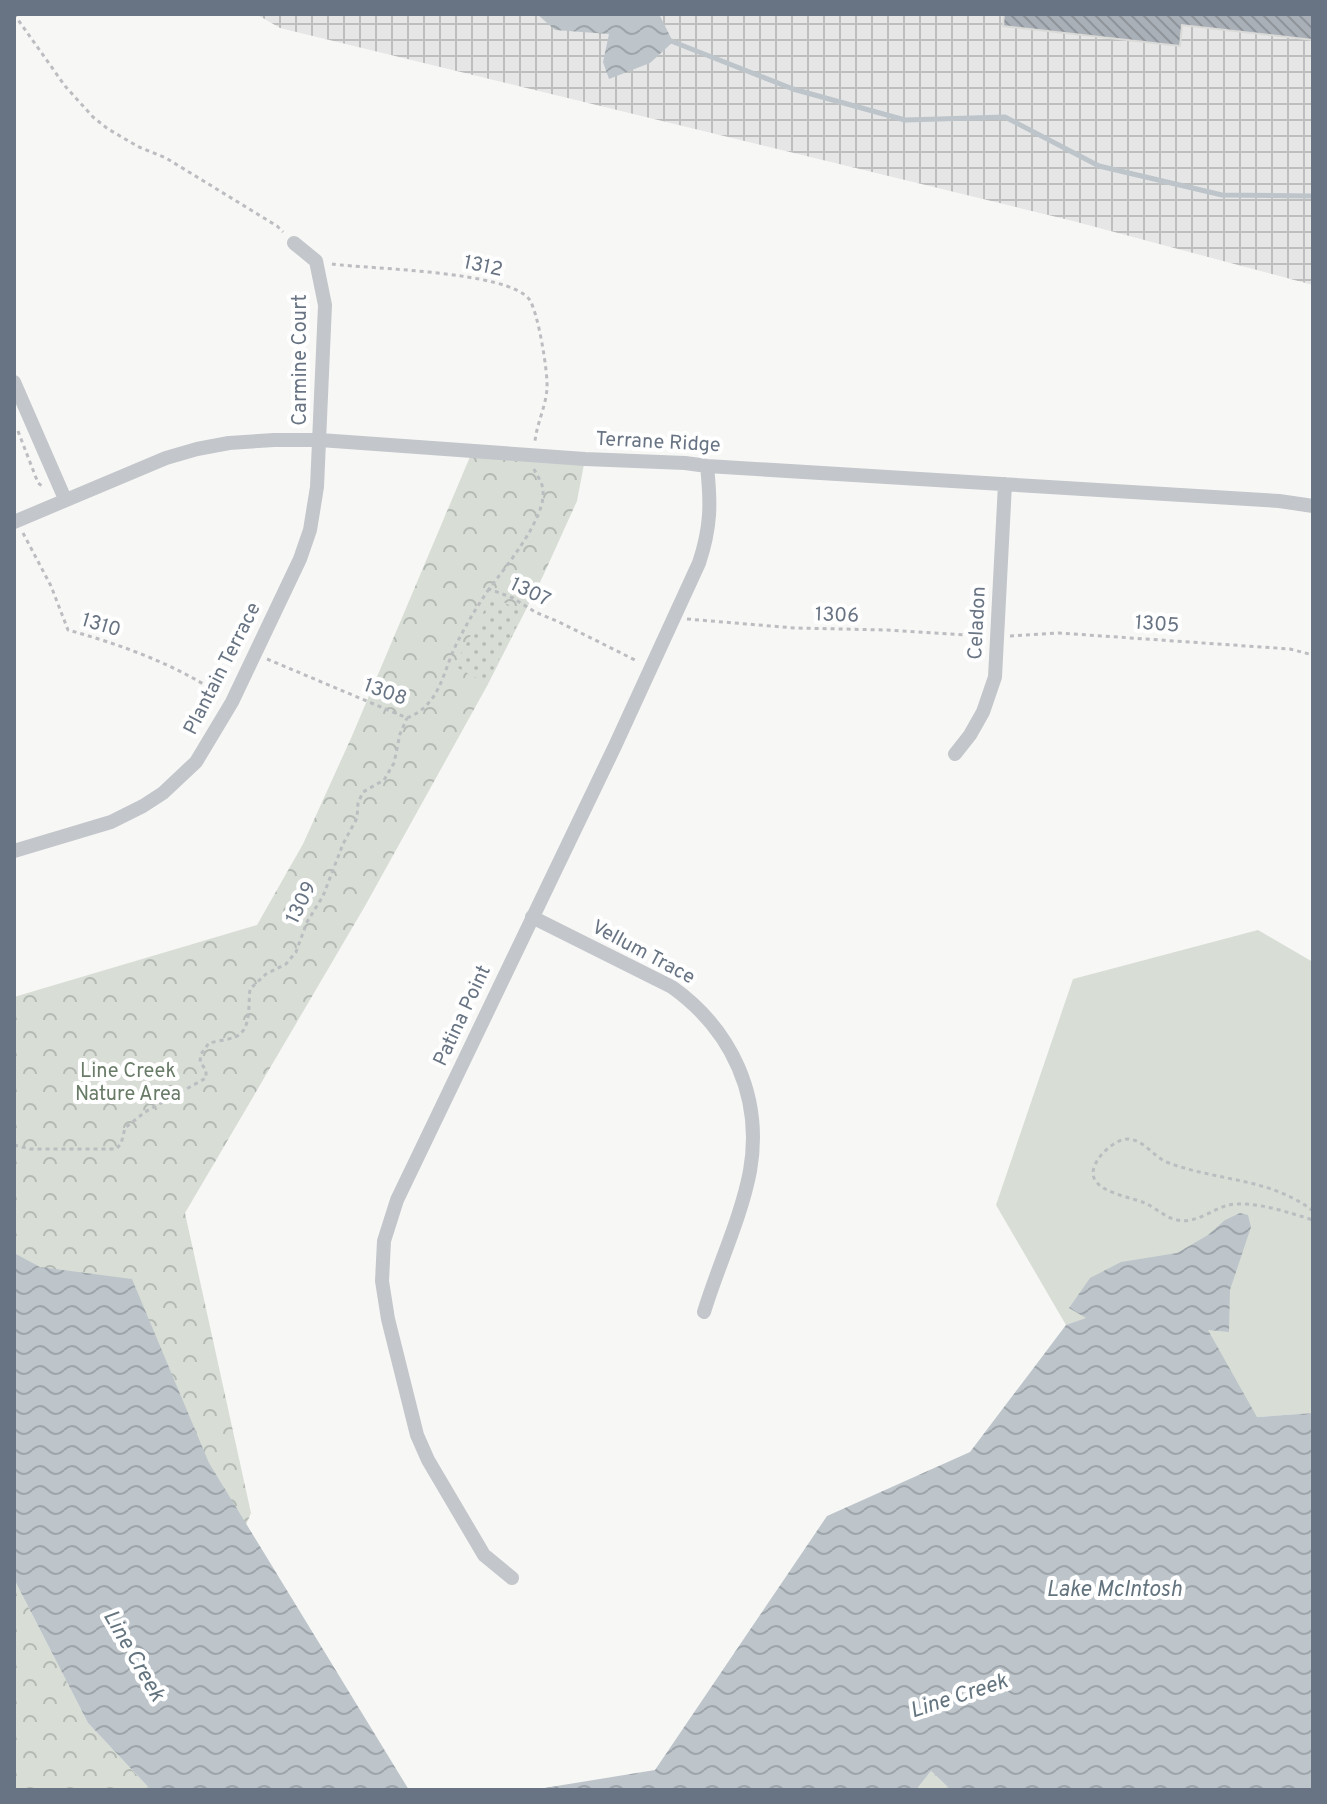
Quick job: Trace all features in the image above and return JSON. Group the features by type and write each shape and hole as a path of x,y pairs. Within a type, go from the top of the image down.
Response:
{"street":[{"path":"294,243 316,261"},
{"name":"Carmine Court","path":"316,261 325,305 320,440"},
{"path":"14,382 65,499"},
{"name":"Terrane Ridge","path":"16,522 166,458 229,443 274,440 320,440 533,456 685,463 1279,501 1313,506"},
{"name":"Plantain Terrace","path":"14,851 111,822 163,793 196,762 232,702 300,559 310,530 320,440"},
{"name":"Patina Point","path":"512,1578 484,1555 428,1460 417,1435 388,1319 382,1281 384,1241 397,1200 699,563 708,537 711,500 707,466"},
{"name":"Celadon","path":"955,754 983,712 995,677 1005,484"},
{"name":"Vellum Trace","path":"532,917 672,987 691,1000 728,1045 738,1066 748,1094 751,1115 750,1173 704,1312"}],"path":[{"path":"14,14 65,86 93,117 277,226 294,243"},
{"name":"1312","path":"316,261 479,279 511,288 529,299 547,373 547,392 533,456"},
{"name":"1307","path":"533,456 533,467 544,488 543,504 518,550 489,589 513,598 651,669"},
{"name":"1310","path":"16,522 51,586 68,630 122,647 202,682 232,702"},
{"name":"1308","path":"254,654 407,718 426,708 442,683 454,649 471,615 489,589"},
{"name":"1306","path":"675,616 795,628 998,637"},
{"name":"1305","path":"998,637 1059,633 1290,649 1313,655"},
{"name":"1309","path":"14,1145 30,1149 116,1149 121,1144 125,1128 145,1112 206,1078 206,1070 200,1062 201,1054 209,1043 236,1037 244,1030 250,989 266,974 286,964 296,952 307,922 323,896 343,844 357,818 363,792 384,780 394,763 407,718"},
{"path":"1313,1211 1275,1190 1165,1162 1145,1145 1125,1139 1105,1151 1093,1171 1095,1181 1104,1190 1141,1202 1175,1220 1189,1221 1240,1204 1313,1220"}],"shaded area":[{"path":"256,14 1313,14 1313,285 1073,221 280,28"}],"green space":[{"name":"Line Creek Nature Area","path":"472,452 585,459 577,501 487,686 365,906 185,1213 251,1513 160,1733 14,1296 14,997 257,925 303,844"},
{"path":"492,596 524,613 486,683 454,666"},
{"path":"1258,930 1313,962 1313,1413 1257,1417 1168,1334 1066,1325 996,1205 1073,979"},
{"path":"14,1579 88,1723 151,1790 14,1790"},
{"path":"931,1771 951,1790 916,1790"}],"water":[{"path":"537,14 659,14 673,42 650,63 609,79 603,62 609,34 555,30"},
{"name":"Lake McIntosh","path":"1240,1213 1248,1215 1251,1227 1230,1290 1229,1332 1208,1330 1257,1417 1313,1413 1313,1790 951,1790 931,1771 916,1790 532,1790 655,1770 827,1516 970,1452 1066,1325 1086,1318 1069,1308 1090,1278 1121,1262 1177,1253"},
{"name":"Line Creek","path":"14,1253 40,1267 132,1279 209,1463 409,1790 151,1790 88,1723 14,1579"}],"building":[{"path":"1004,14 1313,14 1313,40 1182,25 1180,46 1003,26"}],"waterway":[{"path":"666,39 793,89 905,120 1005,117 1099,166 1222,195 1313,196"}]}
